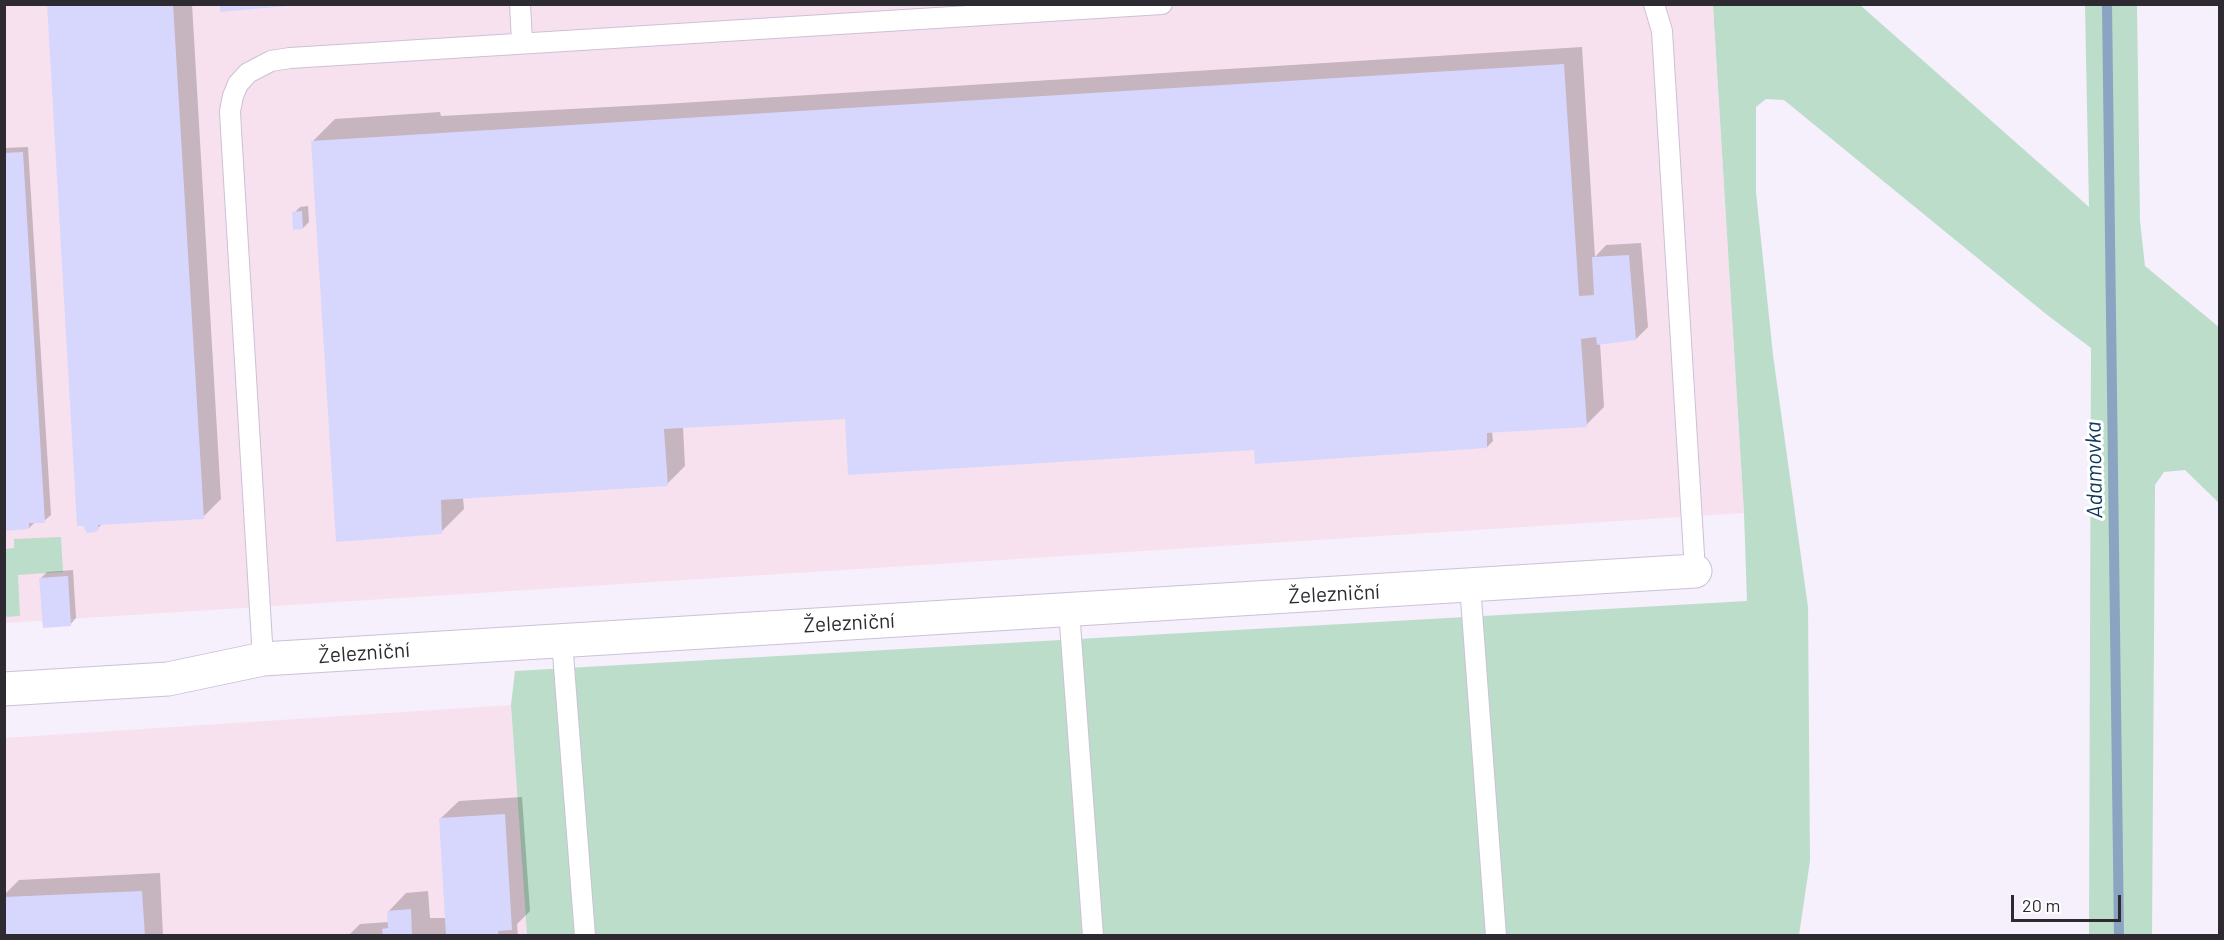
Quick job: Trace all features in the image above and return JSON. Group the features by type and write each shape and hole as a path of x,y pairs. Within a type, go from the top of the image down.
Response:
{"street":[{"name":"Železniční","path":"4,689 168,679 262,659 1695,571"}],"lane":[{"path":"520,4 522,42"},
{"path":"262,659 230,111 238,84 248,73 271,61 522,42 1162,4"},
{"path":"1654,4 1662,31 1695,571"},
{"path":"1470,585 1496,936"},
{"path":"1069,610 1093,936"},
{"path":"562,641 585,936"}],"shaded area":[{"path":"5,5 1713,5 1744,513 5,623"},
{"path":"511,705 527,935 5,936 5,738"}],"green space":[{"path":"1713,5 1860,5 2089,207 2085,5 2137,5 2140,221 2145,266 2220,328 2219,503 2185,470 2164,472 2155,485 2152,935 2089,935 2091,348 2046,314 1784,100 1766,99 1756,107 1756,192 1773,355 1808,607 1810,861 1799,935 527,935 511,705 515,671 1747,601 1744,513"},
{"path":"61,537 63,572 18,575 20,616 5,617 5,549 14,548 14,539"}],"building":[{"path":"47,4 173,4 204,519 98,525 99,529 96,532 87,533 83,526 77,526"},
{"path":"220,4 288,4 288,6 220,12"},
{"path":"1564,64 1579,296 1594,295 1592,257 1629,255 1636,340 1597,345 1596,337 1581,339 1587,427 1487,433 1487,448 1255,464 1254,450 848,475 845,419 664,429 668,486 441,500 442,534 336,542 311,141"},
{"path":"23,152 45,523 29,523 29,529 4,531 4,153"},
{"path":"302,211 303,229 293,230 292,212"},
{"path":"68,576 71,626 43,628 39,578"},
{"path":"505,814 512,930 498,931 499,936 446,936 439,818"},
{"path":"142,891 145,936 4,936 4,897"},
{"path":"411,909 412,936 383,936 382,929 388,928 387,911"}],"waterway":[{"name":"Adamovka","path":"2107,4 2119,936"}]}
